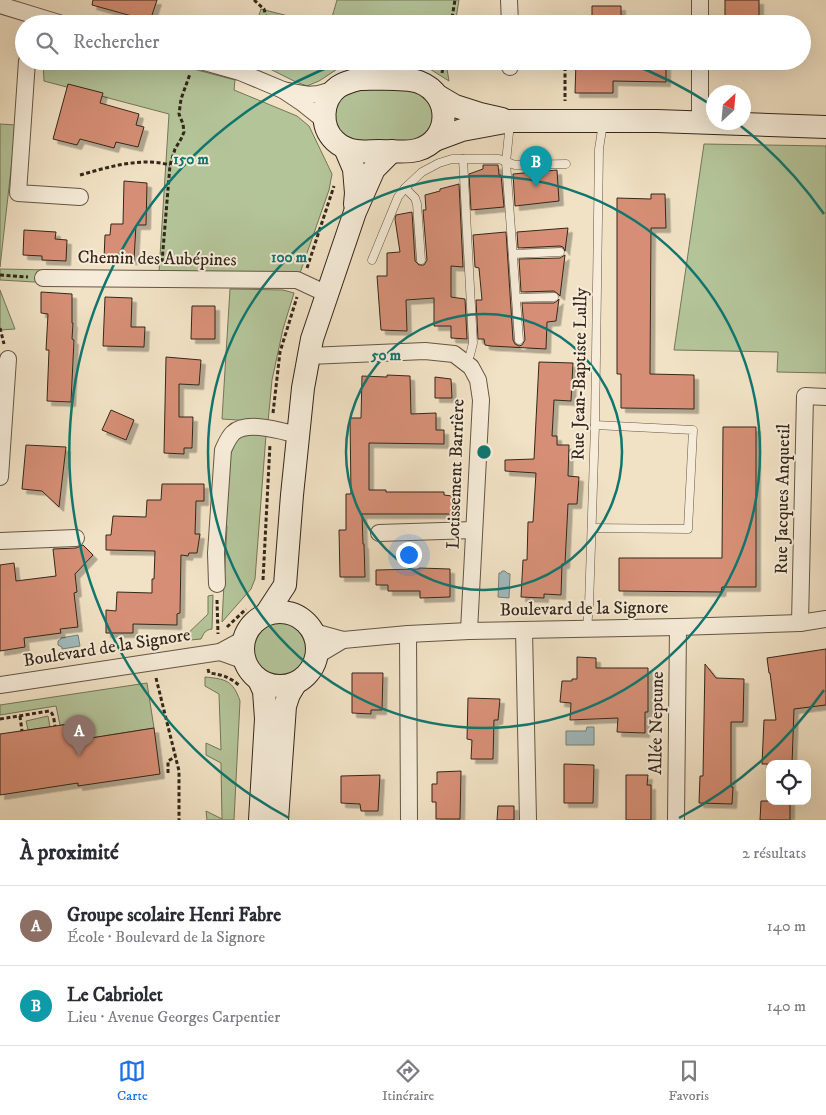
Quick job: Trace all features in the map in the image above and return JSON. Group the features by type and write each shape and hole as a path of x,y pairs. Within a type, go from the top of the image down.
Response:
{"street":[{"path":"509,0 510,15"},
{"path":"700,0 700,15"},
{"path":"0,5 29,13"},
{"path":"26,70 18,193 80,197"},
{"path":"227,70 240,72 283,90 324,121"},
{"path":"700,70 700,123"},
{"path":"283,90 309,95 323,94 347,82 359,79 418,81 429,87 440,87"},
{"path":"440,87 455,106 510,121"},
{"path":"336,88 328,98 324,110 324,121 328,132 335,141 345,148 356,151 415,151 426,147 441,130 444,119 440,87"},
{"path":"434,140 462,130 510,121 603,121 826,127"},
{"path":"345,148 354,169 356,193 354,212"},
{"path":"250,684 283,687 295,684 306,677 314,667 318,655 318,642 285,585 303,388 312,339 354,212 374,169 392,151"},
{"name":"Chemin des Aubépines","path":"43,278 297,280 327,294"},
{"path":"308,356 426,350 454,354 466,363"},
{"path":"0,477 8,360"},
{"name":"Lotissement Barrière","path":"466,363 471,367 478,380 481,400 468,630"},
{"name":"Rue Jacques Anquetil","path":"800,623 805,396 826,397"},
{"path":"217,584 216,553 224,450 227,440 234,432 251,426 298,435"},
{"path":"379,533 474,530"},
{"path":"0,541 76,538"},
{"path":"250,684 250,672 242,650 244,638 256,620 257,610 285,585"},
{"path":"257,610 289,612 307,624"},
{"name":"Boulevard de la Signore","path":"318,655 343,640 408,634 468,630 800,623 826,618"},
{"name":"Boulevard de la Signore","path":"307,624 343,640"},
{"name":"Allée Neptune","path":"676,820 678,627"},
{"path":"524,630 528,820"},
{"path":"408,634 409,820"},
{"name":"Boulevard de la Signore","path":"0,685 217,645 244,638"},
{"path":"217,645 245,662"},
{"path":"250,684 264,691 266,719 260,820"},
{"path":"277,820 283,720 289,694 295,684"}],"lane":[{"path":"510,121 506,162 519,340"},
{"name":"Rue Jean-Baptiste Lully","path":"587,628 595,425 599,149 603,121"},
{"path":"372,260 398,197 422,172 439,163 452,159 499,159 515,165 566,164"},
{"path":"462,159 473,343 466,363"},
{"path":"405,188 415,198 417,204 421,260"},
{"path":"513,254 560,252"},
{"path":"516,298 554,297"},
{"path":"592,528 688,529 693,430 595,425"}],"path":[{"path":"254,0 264,9 266,15"},
{"path":"452,15 455,0"},
{"path":"160,279 170,165 175,149 184,132 179,114 181,99 194,70"},
{"path":"440,87 443,70"},
{"path":"565,70 565,121"},
{"path":"80,175 119,165 141,162 170,165"},
{"path":"304,275 335,182"},
{"path":"0,275 43,278"},
{"path":"262,586 271,429 280,352 298,296"},
{"path":"217,584 217,645"},
{"path":"218,635 238,617 257,610"},
{"path":"208,670 208,673 223,675 232,680 250,684"},
{"path":"155,673 178,771 179,820"},
{"path":"0,719 49,711 53,714 55,726"},
{"path":"20,716 22,731"},
{"path":"168,773 168,762 175,757"}],"green space":[{"path":"337,0 459,0 456,15 333,15"},
{"path":"261,9 284,15 259,15"},
{"path":"43,70 197,70 235,80 234,90 297,116 309,126 332,174 329,190 299,276 159,272 169,114 44,81"},
{"path":"272,70 336,70 307,86"},
{"path":"432,70 447,70 449,81"},
{"path":"350,87 419,88 437,114 420,144 364,149 336,135 334,100"},
{"path":"0,124 16,125 0,267"},
{"path":"704,144 826,146 826,373 777,372 778,352 674,350"},
{"path":"0,269 52,270 52,283 0,280"},
{"path":"230,289 283,290 294,293 283,329 272,380 268,422 222,419"},
{"path":"0,290 15,329 0,330"},
{"path":"250,433 266,435 255,579 251,589 222,622 227,526 223,522 228,455 237,439"},
{"path":"213,595 212,629 205,632 201,639 180,641 208,614 208,596"},
{"path":"275,621 285,621 295,625 303,633 307,648 303,663 295,671 285,675 275,675 265,671 257,663 253,653 253,643 257,633 265,625"},
{"path":"205,677 227,682 234,689 240,701 234,820 207,820 206,811 222,819 221,763 206,755 206,743 221,750 219,694 205,686"},
{"path":"147,683 154,728 72,741 69,724 60,725 56,706 0,715 0,705"},
{"path":"48,716 50,727 28,730 26,721"}],"water":[{"path":"502,571 510,574 509,598 498,597 499,573"},
{"path":"78,635 80,646 62,649 58,645 58,641 61,638"},
{"path":"587,727 594,727 594,745 566,745 566,731 586,731"}],"building":[{"path":"93,0 157,0 152,15 128,15 92,5"},
{"path":"725,0 759,0 759,15 725,15"},
{"path":"592,6 621,6 621,15 592,15"},
{"path":"576,70 666,70 666,82 613,81 613,93 575,93"},
{"path":"68,84 103,93 100,103 139,114 136,125 144,127 138,147 116,142 114,148 80,139 77,145 53,139"},
{"path":"483,165 498,165 499,175 501,175 504,207 471,210 469,174 483,169"},
{"path":"557,170 559,201 515,206 513,174"},
{"path":"124,181 147,183 146,225 136,225 134,260 104,259 105,235 110,235 111,224 123,224"},
{"path":"459,184 463,267 451,266 451,297 465,299 467,339 451,338 451,326 434,326 434,298 406,300 407,331 381,330 377,276 387,276 387,253 400,252 396,215 412,212 415,261 419,265 424,265 427,260 423,210 426,210 425,195"},
{"path":"651,194 665,194 666,228 651,228 650,374 694,375 694,409 621,408 621,374 617,374 617,198 651,199"},
{"path":"568,228 565,251 560,246 518,248 517,232"},
{"path":"24,230 56,232 55,239 67,240 66,261 42,260 42,256 23,255"},
{"path":"506,232 513,340 515,344 522,345 525,340 522,303 554,303 559,299 556,321 547,322 546,349 491,346 485,345 484,339 478,339 476,300 482,300 479,268 475,267 473,235"},
{"path":"565,255 560,296 554,291 521,292 519,259 560,258"},
{"path":"41,292 72,294 72,339 74,340 71,402 47,401 49,350 46,350 48,314 41,313"},
{"path":"105,297 132,298 131,327 145,327 144,347 103,346"},
{"path":"192,306 215,306 215,339 191,339"},
{"path":"166,357 201,360 199,385 179,384 179,417 193,417 192,448 184,448 184,454 164,453"},
{"path":"539,362 573,363 571,401 554,400 552,436 557,436 557,445 569,445 568,476 579,477 577,504 568,504 565,564 562,564 561,595 544,594 544,598 521,597 523,560 527,560 528,522 533,522 536,473 505,471 505,460 534,459"},
{"path":"387,375 410,376 411,414 436,413 436,430 444,430 444,444 369,443 369,490 386,490 386,492 444,492 444,495 452,496 452,514 362,514 365,577 340,577 339,530 346,530 346,494 351,494 350,418 361,418 362,376 387,377"},
{"path":"435,377 451,379 452,398 435,398"},
{"path":"111,410 134,420 126,440 102,430"},
{"path":"723,427 756,427 756,587 722,587 721,592 619,591 619,558 722,558"},
{"path":"26,445 66,447 59,507 42,491 22,489"},
{"path":"162,484 204,484 204,501 196,501 195,534 200,534 197,553 189,553 188,556 181,555 180,613 177,614 177,625 133,624 133,633 106,633 106,610 116,611 117,592 152,593 152,579 154,579 155,551 106,550 106,535 111,535 113,516 146,517 147,500 161,500"},
{"path":"83,545 93,555 75,574 77,592 74,593 78,627 60,629 61,633 24,638 25,647 0,651 0,565 14,563 16,581 56,576 53,549 76,548"},
{"path":"450,569 450,597 420,598 420,591 388,591 388,585 376,585 376,570"},
{"path":"826,649 826,705 794,709 792,760 766,760 766,764 762,764 764,720 776,720 767,658"},
{"path":"577,657 596,658 596,668 648,668 648,712 645,712 645,733 617,732 618,718 570,720 571,703 560,702 562,681 577,679"},
{"path":"705,664 716,678 744,679 743,722 731,722 732,804 699,803 700,776 703,776"},
{"path":"352,673 383,673 382,710 371,710 371,714 352,713"},
{"path":"468,698 500,699 498,720 494,720 493,759 471,759 472,740 467,739"},
{"path":"69,724 72,741 154,728 160,774 78,786 78,783 0,795 0,734"},
{"path":"564,764 594,765 593,803 564,803"},
{"path":"461,771 460,819 436,819 436,802 432,802 432,784 437,784 437,772"},
{"path":"380,775 378,811 361,811 360,804 341,803 341,776"},
{"path":"626,775 648,775 647,785 651,785 651,820 626,820"},
{"path":"761,801 766,801 766,805 790,805 790,820 760,820"},
{"path":"498,806 514,806 514,820 497,820"}],"place":[{"name":"Le Cabriolet","path":"536,187"},
{"name":"Groupe scolaire Henri Fabre","path":"79,756"}]}
